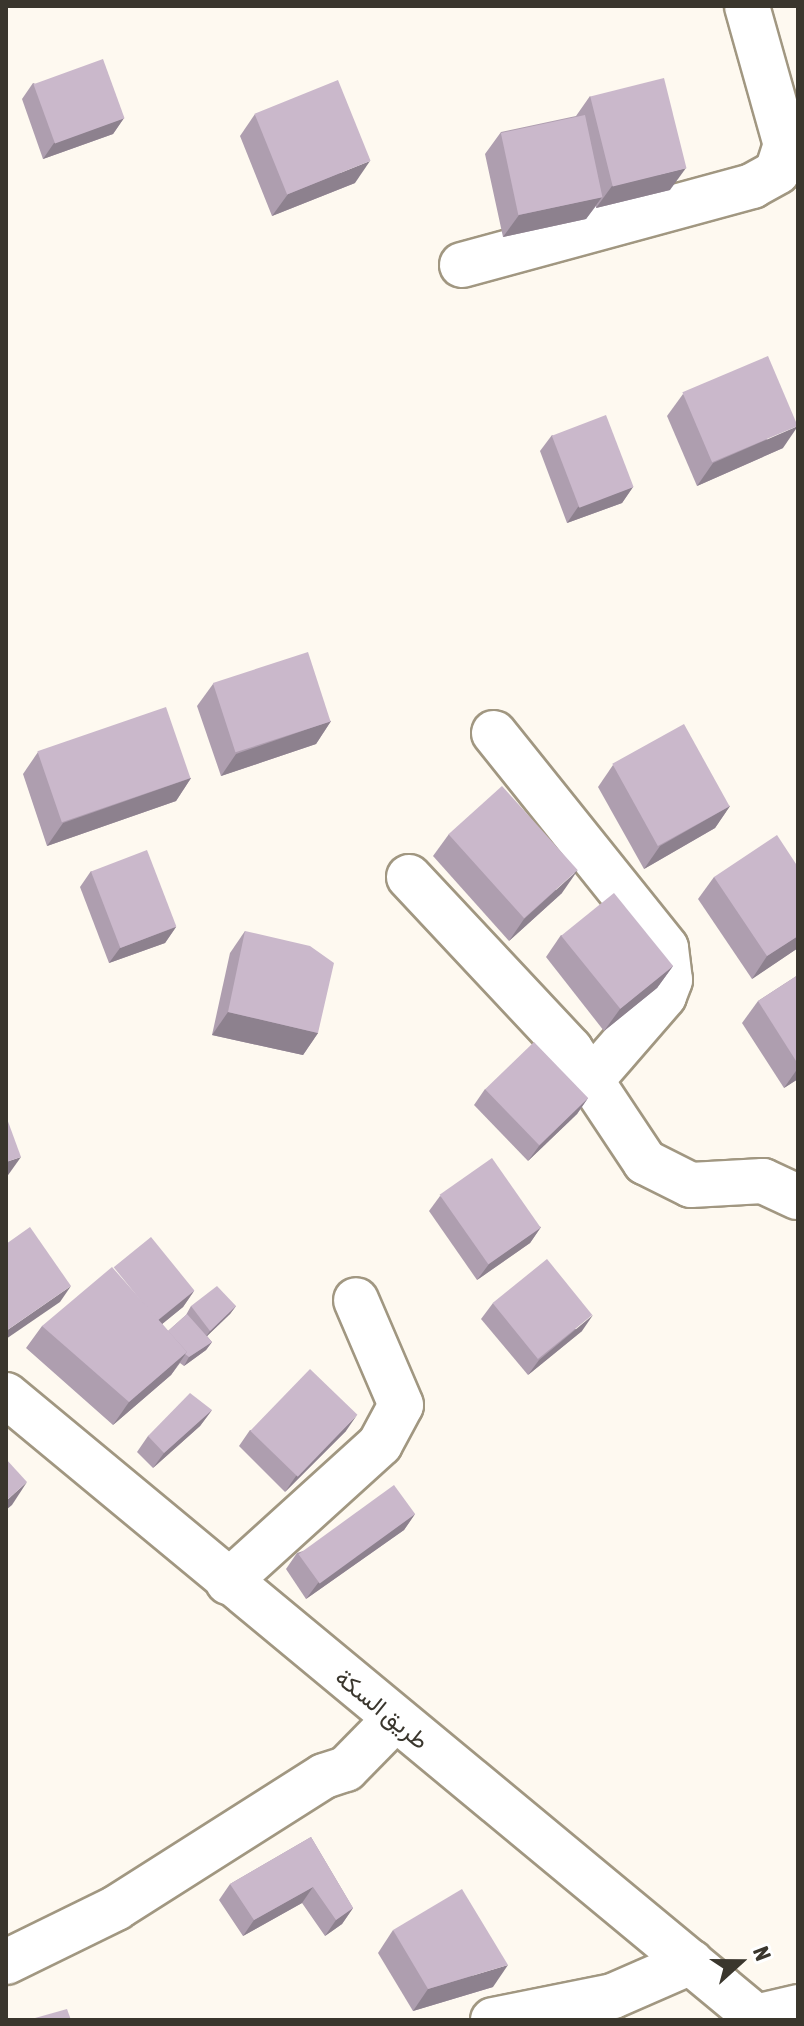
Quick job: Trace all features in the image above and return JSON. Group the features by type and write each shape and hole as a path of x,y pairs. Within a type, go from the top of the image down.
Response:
{"street":[{"path":"462,265 752,186 777,172 786,145 747,6"},
{"path":"494,733 666,948 671,964 664,996 592,1079"},
{"path":"409,877 546,1022 592,1079 628,1141 666,1177 716,1187 763,1181 798,1197"},
{"path":"228,1582 380,1444 401,1405 356,1300"},
{"name":"طريق السكة","path":"6,1395 758,2018"},
{"path":"6,1962 116,1908 324,1776 346,1769 395,1719"},
{"path":"493,2020 613,1996 691,1962"},
{"path":"758,2018 798,2007"}],"building":[{"path":"103,59 125,118 55,144 33,84"},
{"path":"664,78 686,168 613,187 590,96"},
{"path":"338,80 371,161 287,194 255,114"},
{"path":"585,115 602,197 518,215 501,133"},
{"path":"768,356 798,426 712,462 682,392"},
{"path":"606,415 634,487 579,508 552,436"},
{"path":"308,652 331,721 235,752 213,683"},
{"path":"166,707 190,778 62,822 37,751"},
{"path":"684,724 730,806 658,846 612,764"},
{"path":"502,786 578,870 524,918 448,834"},
{"path":"777,835 798,867 798,936 767,956 714,877"},
{"path":"147,850 176,927 120,948 91,872"},
{"path":"614,893 673,966 620,1009 561,936"},
{"path":"245,931 310,946 334,963 318,1033 228,1012"},
{"path":"798,975 798,1064 758,1001"},
{"path":"534,1042 588,1098 539,1145 485,1089"},
{"path":"6,1116 21,1157 6,1162"},
{"path":"492,1158 541,1228 488,1264 440,1195"},
{"path":"30,1227 71,1286 6,1331 6,1244"},
{"path":"151,1237 194,1291 157,1321 114,1267"},
{"path":"547,1259 592,1315 538,1359 493,1303"},
{"path":"112,1267 187,1352 129,1402 42,1326"},
{"path":"217,1286 236,1306 210,1331 191,1306"},
{"path":"187,1314 212,1342 189,1357 168,1331"},
{"path":"310,1369 357,1415 298,1477 250,1431"},
{"path":"190,1393 212,1410 164,1453 148,1436"},
{"path":"6,1459 27,1482 6,1501"},
{"path":"394,1485 415,1514 320,1583 299,1554"},
{"path":"311,1837 353,1908 336,1920 313,1887 254,1920 230,1884"},
{"path":"462,1889 508,1965 428,1989 393,1930"},
{"path":"67,2009 71,2020 28,2020"}]}
